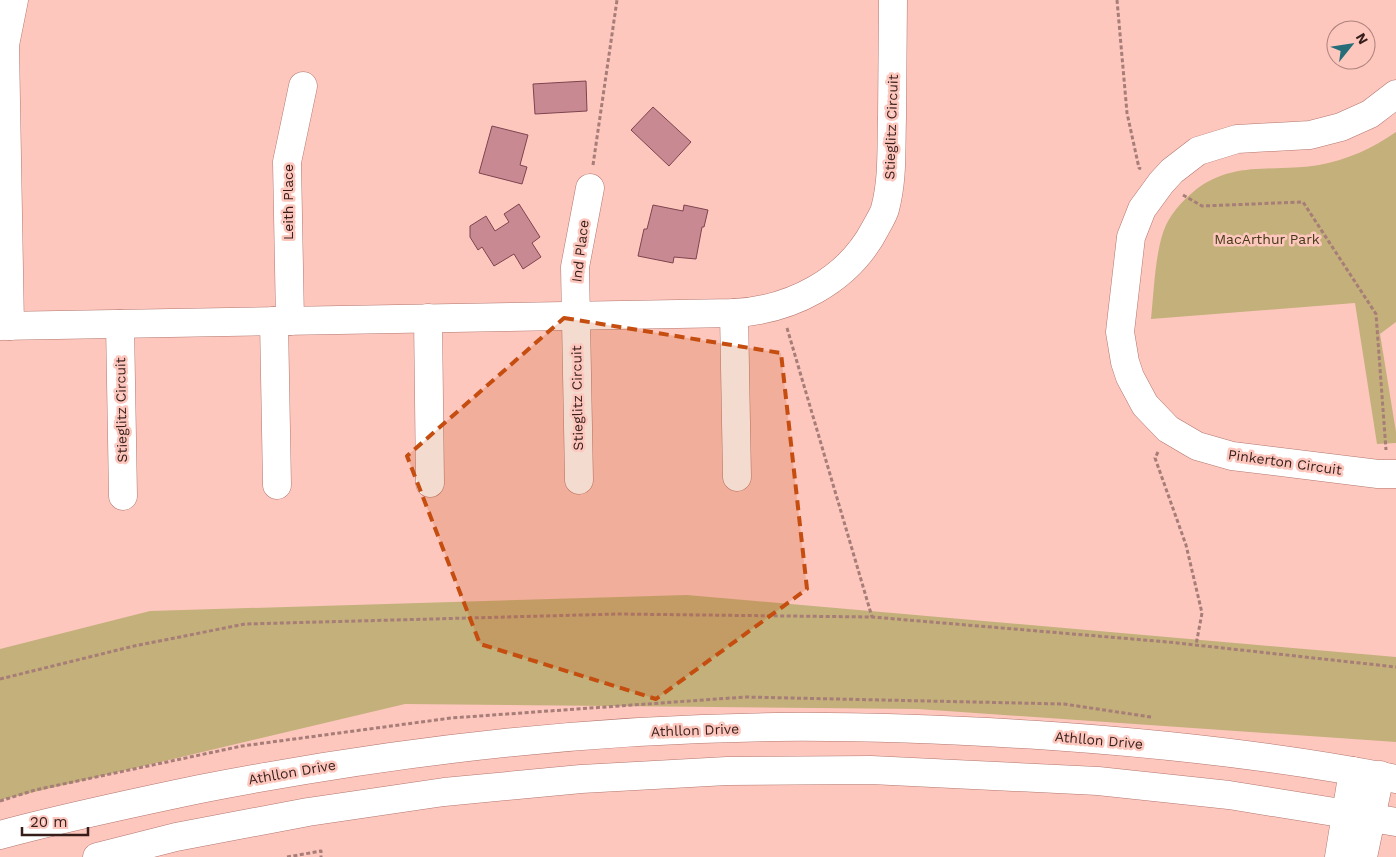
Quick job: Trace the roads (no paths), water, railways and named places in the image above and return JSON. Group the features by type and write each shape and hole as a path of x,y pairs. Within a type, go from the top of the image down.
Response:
{"street":[{"path":"5,326 5,46 14,0"},
{"name":"Stieglitz Circuit","path":"5,326 734,313 759,310 795,300 828,282 843,270 868,242 884,211 891,178 894,0"},
{"name":"Leith Place","path":"282,321 287,162 303,86"},
{"name":"Pinkerton Circuit","path":"1392,474 1369,473 1232,456 1197,446 1168,429 1145,406 1125,362 1120,332 1131,237 1142,209 1160,182 1172,171 1198,151 1237,139 1310,135 1341,127 1370,114 1396,94"},
{"name":"Ind Place","path":"576,315 575,267 590,188"},
{"path":"734,313 737,477"},
{"name":"Stieglitz Circuit","path":"576,315 579,480"},
{"path":"428,318 430,483"},
{"path":"277,485 282,321"},
{"name":"Stieglitz Circuit","path":"120,324 123,496"},
{"name":"Athllon Drive","path":"0,835 124,804 291,771 494,744 633,732 776,727 961,730 1127,741 1293,761 1388,777"},
{"path":"96,857 176,837 308,812 444,792 581,779 727,771 871,770 1098,781 1229,795 1371,817"},
{"path":"1353,771 1371,817"},
{"path":"1362,857 1371,817 1388,777"},
{"path":"1339,857 1371,817"}],"park label":[{"name":"MacArthur Park","path":"1267,239"}]}
